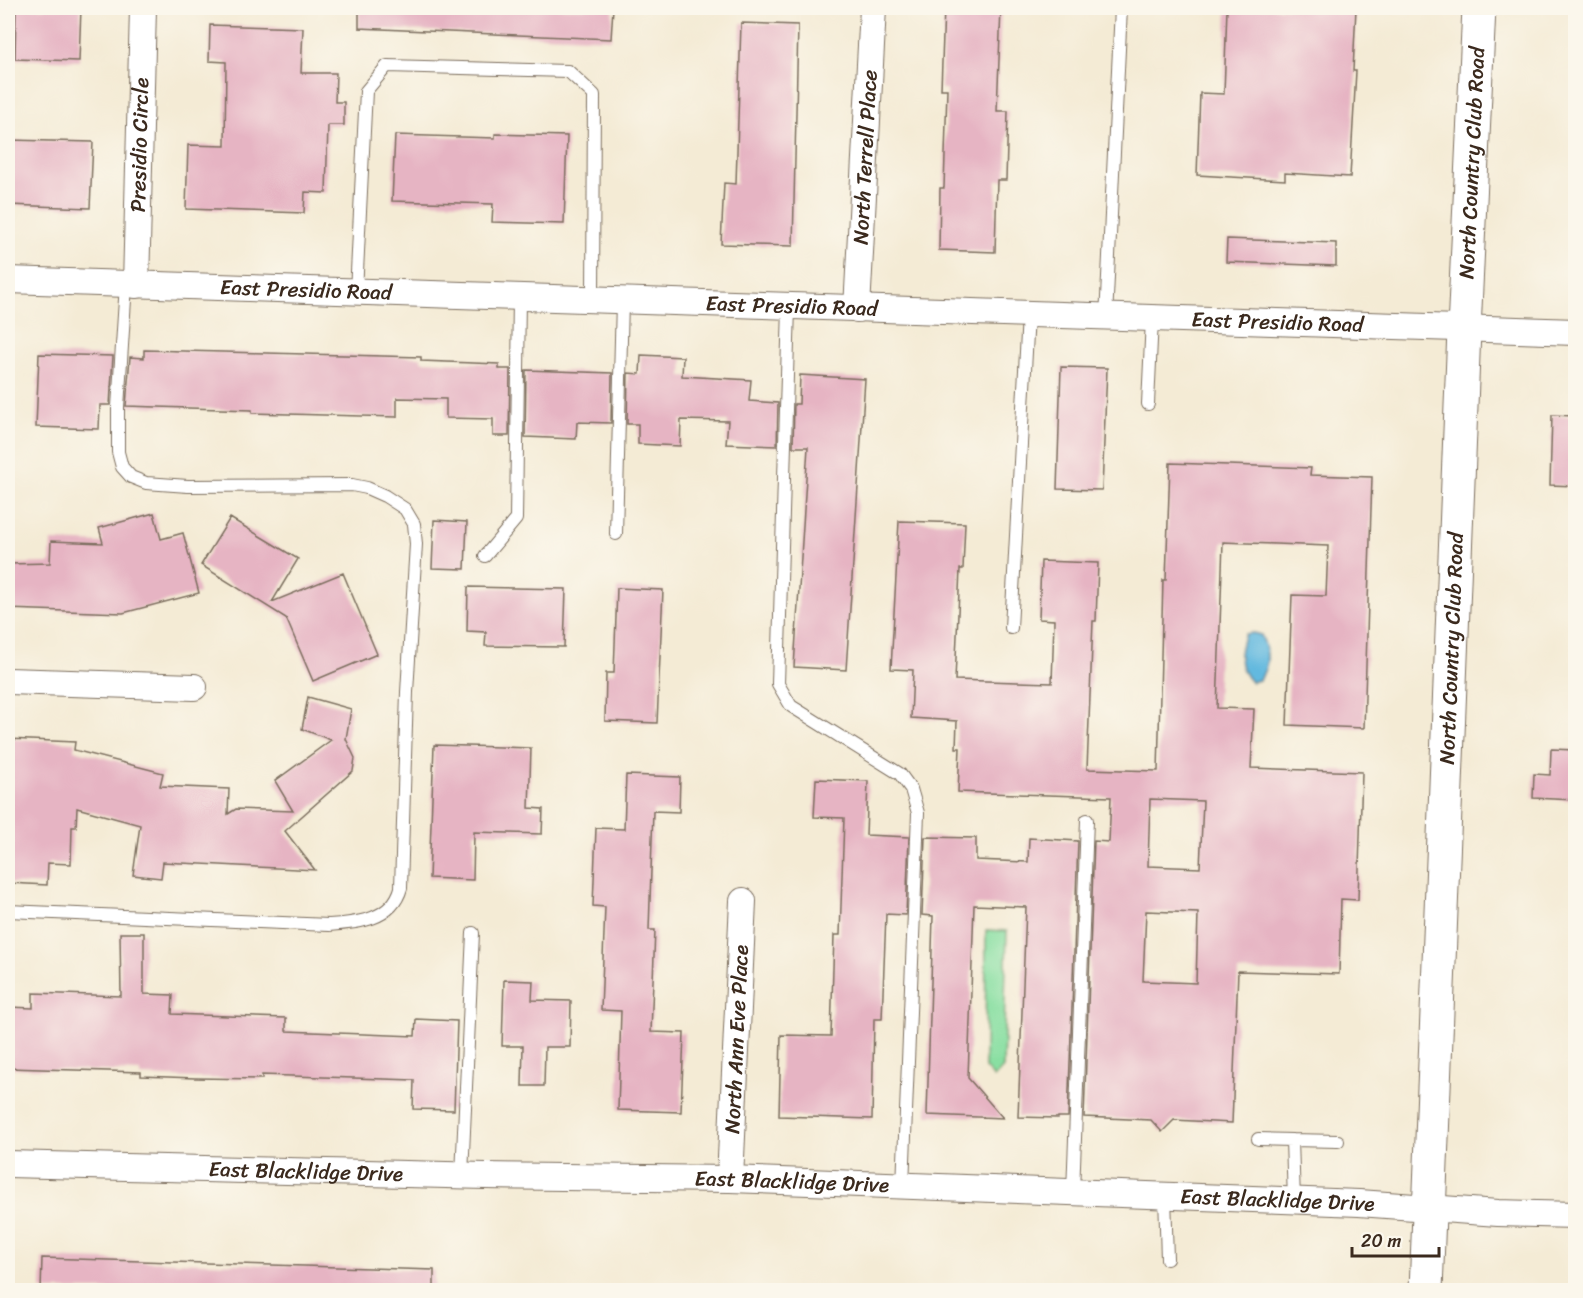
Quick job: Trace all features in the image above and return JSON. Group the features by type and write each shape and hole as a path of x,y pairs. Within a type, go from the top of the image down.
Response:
{"main road":[{"name":"North Country Club Road","path":"1426,1290 1479,8"}],"street":[{"name":"Presidio Circle","path":"131,285 143,8"},
{"name":"North Terrell Place","path":"857,309 873,8"},
{"name":"East Presidio Road","path":"8,280 1575,332"},
{"path":"8,681 194,687"},
{"name":"North Ann Eve Place","path":"730,1179 744,901"},
{"name":"East Blacklidge Drive","path":"8,1164 730,1179 1359,1203 1430,1209 1575,1215"}],"lane":[{"path":"1106,318 1121,8"},
{"path":"356,292 366,92 387,66 567,71 594,95 593,300"},
{"path":"8,910 329,925 360,923 375,917 397,900 400,888 407,692 416,544 414,524 405,509 385,496 352,485 188,486 146,483 131,477 122,467 118,452 118,407 131,285"},
{"path":"485,556 516,519 519,298"},
{"path":"616,534 622,301"},
{"path":"789,307 778,684 791,706 900,774 911,789 918,813 903,1186"},
{"path":"1011,628 1028,315"},
{"path":"1149,404 1152,319"},
{"path":"1073,1192 1087,820"},
{"path":"462,1175 472,933"},
{"path":"1258,1139 1338,1141"},
{"path":"1292,1140 1294,1201"},
{"path":"1166,1196 1167,1259"}],"green space":[{"path":"986,930 1007,931 1003,1068 994,1078 985,1068"}],"water":[{"path":"1245,634 1261,635 1266,647 1267,664 1259,680 1251,682 1243,671 1240,653"}],"building":[{"path":"16,8 81,8 79,61 15,59"},
{"path":"359,8 613,8 611,39 359,28"},
{"path":"944,8 1001,8 997,111 1008,111 1006,180 997,180 995,252 939,250 940,188 944,188 947,89 941,89"},
{"path":"1227,8 1356,8 1353,71 1356,71 1350,177 1285,173 1285,180 1197,175 1200,93 1224,94"},
{"path":"741,23 798,25 793,246 721,244 724,183 736,184"},
{"path":"210,25 303,28 301,73 336,73 335,102 344,102 344,125 328,125 326,193 305,192 304,213 186,209 188,145 225,146 226,62 209,61"},
{"path":"495,134 567,136 564,224 492,222 493,204 392,201 395,135 495,138"},
{"path":"8,140 93,142 90,208 8,205"},
{"path":"1227,239 1336,243 1336,266 1226,262"},
{"path":"144,350 421,357 421,361 499,364 499,369 510,369 509,436 493,436 493,419 446,418 446,399 397,398 397,417 252,413 252,410 126,406 130,357 144,358"},
{"path":"39,354 113,356 110,405 100,405 99,429 36,427"},
{"path":"641,355 683,357 682,376 751,380 749,401 778,403 777,446 726,444 728,421 681,420 680,446 638,444 638,424 627,424 628,373 640,374"},
{"path":"1061,367 1107,368 1102,490 1057,489"},
{"path":"526,370 612,373 611,423 577,422 576,439 525,437"},
{"path":"800,375 865,379 846,670 794,667 808,447 793,447 794,404 799,404"},
{"path":"1552,415 1575,416 1575,486 1550,485"},
{"path":"1170,463 1311,468 1310,475 1372,477 1364,728 1287,725 1292,595 1326,596 1328,546 1223,542 1217,708 1254,709 1251,768 1362,772 1358,900 1341,899 1339,974 1238,971 1232,1123 1174,1120 1162,1132 1151,1120 1084,1117 1094,841 1109,842 1111,797 958,792 960,748 956,748 957,721 911,718 913,670 891,669 899,521 965,523 963,569 960,569 955,680 1052,683 1054,620 1039,619 1041,561 1098,563 1096,621 1093,621 1087,769 1158,771 1163,580 1166,580","holes":["1150,799 1203,801 1200,868 1148,866","1146,911 1198,913 1196,983 1143,981"]},
{"path":"154,513 161,539 183,533 199,593 123,613 8,609 8,564 50,563 51,541 103,543 99,528"},
{"path":"230,518 298,559 272,602 343,573 377,654 313,681 286,618 201,565"},
{"path":"434,520 467,522 465,569 432,568"},
{"path":"468,587 566,589 564,647 485,646 486,632 467,631"},
{"path":"617,588 663,590 657,723 605,721 606,673 614,673"},
{"path":"308,697 351,709 346,739 355,758 353,771 285,831 315,870 163,862 161,878 133,875 140,825 77,808 76,827 72,827 71,864 48,863 47,885 8,883 8,739 75,742 74,750 163,773 160,786 229,789 228,814 236,809 293,811 275,781 331,740 302,729"},
{"path":"434,745 531,748 529,808 543,809 542,834 474,832 473,880 429,878"},
{"path":"1551,749 1575,750 1575,800 1533,798 1534,774 1550,775"},
{"path":"626,775 680,777 679,812 653,811 649,930 655,930 651,1032 684,1033 681,1112 618,1110 621,1011 601,1010 605,907 593,906 596,828 624,829"},
{"path":"816,779 868,781 866,835 909,837 906,915 886,914 882,1019 874,1019 872,1119 779,1116 781,1035 831,1036 834,935 840,935 844,818 814,817"},
{"path":"925,837 976,838 976,860 1028,862 1029,838 1078,841 1068,1117 1018,1117 1026,907 974,905 968,1078 1003,1118 927,1115 933,916 922,915"},
{"path":"120,933 144,933 144,994 173,995 172,1014 286,1018 286,1031 415,1036 416,1019 457,1021 454,1110 413,1109 414,1080 262,1075 262,1079 195,1078 141,1076 141,1072 8,1068 8,1007 33,1008 33,993 121,996"},
{"path":"504,980 533,981 532,1000 571,1001 570,1047 545,1047 544,1086 522,1086 523,1046 502,1046"},
{"path":"42,1258 434,1270 434,1290 41,1290"}]}
